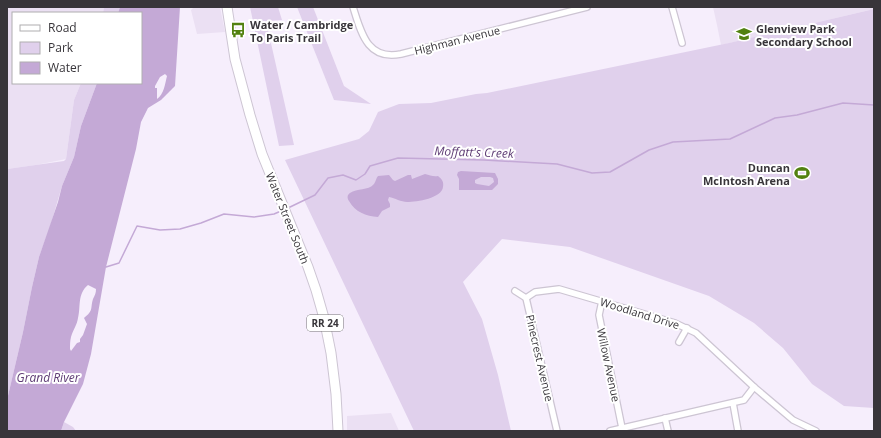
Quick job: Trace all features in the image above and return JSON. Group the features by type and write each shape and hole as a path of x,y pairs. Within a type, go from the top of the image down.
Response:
{"main road":[{"name":"Water Street South","path":"227,7 235,59 262,154 308,267 324,318 331,353 336,394 338,431"}],"street":[{"name":"Highman Avenue","path":"353,7 362,34 368,44 382,54 394,55 586,7"},
{"path":"672,7 682,43"},
{"name":"Woodland Drive","path":"526,298 535,292 559,288 687,328 696,333 754,387 793,420 816,431"},
{"path":"515,291 526,298"},
{"name":"Pinecrest Avenue","path":"526,298 557,431"},
{"name":"Willow Avenue","path":"602,301 599,315 622,428"},
{"path":"679,342 687,328"},
{"path":"610,431 744,400 754,387"},
{"path":"733,403 738,431"},
{"path":"665,418 668,431"}],"shaded area":[{"path":"7,7 104,7 103,12 12,12 12,84 81,84 74,100 66,159 7,169"},
{"path":"194,7 220,7 225,32 197,34 191,10"},
{"name":"Glenview Park Secondary School","path":"713,7 874,7 874,9 721,45"},
{"path":"391,413 399,431 347,431 347,416"}],"green space":[{"path":"104,7 120,7 118,12 103,12"},
{"path":"250,7 278,7 282,20 266,21 294,145 279,146"},
{"path":"297,7 313,7 344,86 371,104 334,100"},
{"path":"874,9 874,408 844,406 812,384 783,348 754,323 709,296 570,247 502,239 463,282 482,319 498,375 511,431 414,431 285,160 359,139 369,131 378,112 399,104 431,103 487,93 729,43"},
{"path":"81,84 97,84 81,126 74,157 62,186 50,227 39,257 7,400 7,169 64,161 66,159 74,100"},
{"path":"64,422 73,427 76,431 61,431"}],"water":[{"name":"Grand River","path":"120,7 180,7 175,86 161,100 148,108 141,122 136,149 106,267 91,354 83,384 61,431 7,431 7,400 39,257 62,186 74,157 81,126 97,84 142,84 142,12 118,12","holes":["165,74 167,76 164,89 157,99 157,88 155,88 155,86 160,77","88,285 96,289 90,311 84,318 87,324 83,335 80,342 77,343 71,351 71,338 79,314 82,292"]},
{"path":"458,172 495,173 498,179 498,184 492,190 459,190","holes":["481,177 493,178 494,182 489,186 475,183 475,180"]},
{"path":"425,174 438,176 442,179 442,191 434,197 411,202 389,197 388,200 390,207 382,211 378,217 369,216 358,211 351,205 348,199 348,195 353,191 366,189 372,186 378,176 389,175 395,181 408,175 411,175 412,179"}],"waterway":[{"name":"Moffatt's Creek","path":"288,208 315,195 328,178 343,175 356,180 365,174 370,166 398,158 484,160 557,164 592,173 610,172 649,150 673,142 730,139 775,118 797,115 843,103 874,105"},
{"name":"Moffatt's Creek","path":"106,267 119,263 137,226 160,230 180,229 224,214 254,217 274,214 281,211"}],"place":[{"name":"Water / Cambridge To Paris Trail","path":"238,30"},
{"name":"Glenview Park Secondary School","path":"744,34"},
{"name":"Duncan McIntosh Arena","path":"802,173"}]}
